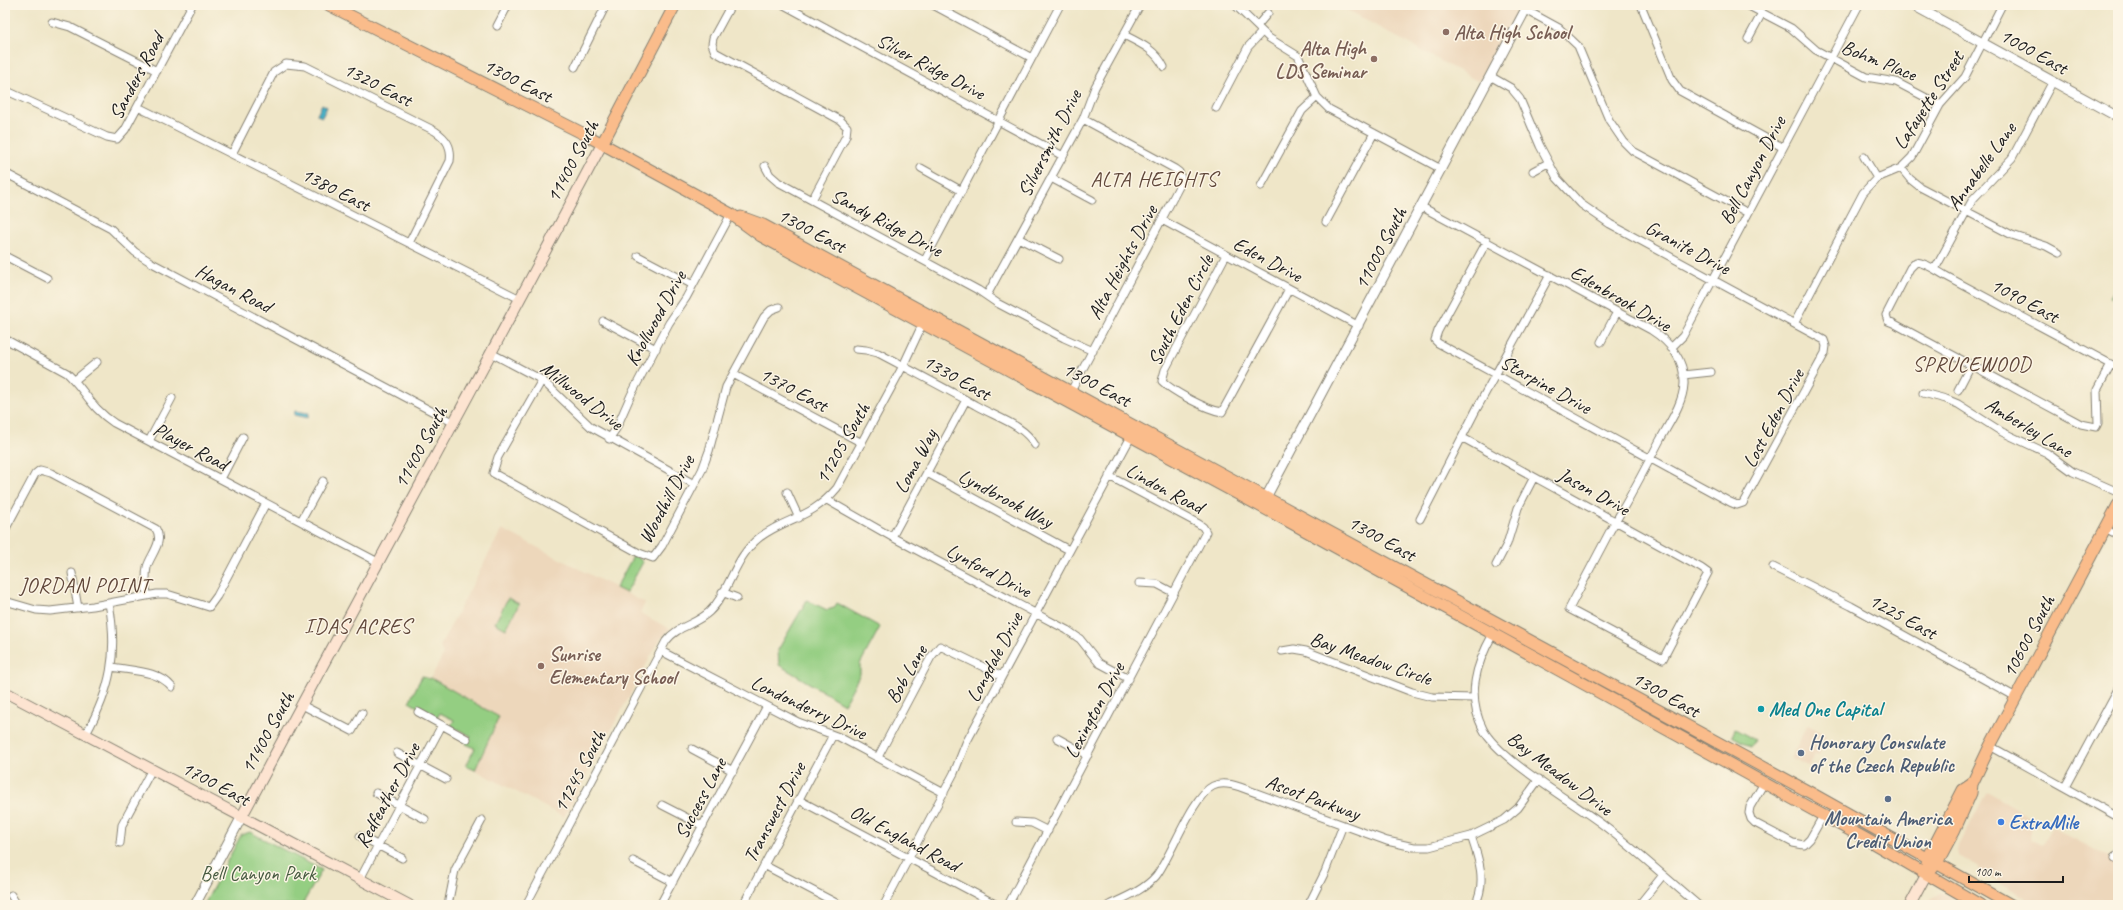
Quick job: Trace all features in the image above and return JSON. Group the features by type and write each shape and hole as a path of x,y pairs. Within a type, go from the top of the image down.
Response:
{"main road":[{"name":"1300 East","path":"329,5 602,144 731,214 761,236 923,323 1069,396"},
{"name":"11400 South","path":"241,818 454,423 675,5"},
{"name":"1300 East","path":"731,214 764,225 1069,396 1134,431 1267,496 1811,793 2011,905"},
{"name":"1300 East","path":"1134,431 1261,506 1764,783 1980,905"},
{"name":"10600 South","path":"1910,905 1932,861 1971,793 1972,784 1990,746 2118,505"},
{"path":"1493,634 1502,630 1537,648 1554,653"},
{"name":"1700 East","path":"5,692 152,769 241,818 409,905"}],"street":[{"name":"Sanders Road","path":"5,90 107,137 117,139 123,134 192,5"},
{"path":"496,26 508,5"},
{"path":"575,66 606,5"},
{"name":"Sandy Ridge Drive","path":"731,5 713,38 712,44 715,52 840,120 847,127 846,136 812,200 987,295 997,303 1044,328 1093,351"},
{"name":"Silver Ridge Drive","path":"784,5 1063,156"},
{"path":"933,5 1032,58"},
{"path":"924,260 1060,5"},
{"name":"Silversmith Drive","path":"987,295 1083,119 1095,88 1140,5"},
{"path":"1235,5 1259,29 1298,56 1317,97 1329,109 1441,170"},
{"path":"1641,5 1672,80 1680,91 1782,147"},
{"name":"Bohm Place","path":"1747,5 1791,28 1816,50 1866,77 1896,82 1940,105"},
{"name":"Bell Canyon Drive","path":"1672,348 1683,336 1858,5"},
{"name":"1000 East","path":"1912,5 2118,117"},
{"name":"Lafayette Street","path":"1794,322 1863,193 1877,178 1902,168 1912,157 1940,105 1960,84 2002,5"},
{"path":"1527,7 1559,28 1578,46 1609,120 1624,142 1634,151 1748,213"},
{"name":"11000 South","path":"1261,506 1359,326 1527,7"},
{"path":"1216,108 1248,47 1268,13"},
{"path":"1748,39 1762,13"},
{"path":"52,22 70,27 157,70"},
{"path":"1124,35 1151,51 1159,58 1164,67"},
{"name":"1320 East","path":"232,154 269,79 280,67 292,63 305,66 435,132 446,140 450,152 448,166 409,243"},
{"name":"Granite Drive","path":"1490,76 1511,88 1520,99 1548,163 1568,191 1595,214 1822,337 1826,343"},
{"name":"Annabelle Lane","path":"1935,269 1966,211 1982,188 2012,158 2053,81"},
{"path":"1261,186 1302,111 1317,97"},
{"name":"1380 East","path":"138,106 520,299"},
{"name":"Alta Heights Drive","path":"1069,396 1182,181 1179,172 1083,119"},
{"path":"1326,222 1374,133"},
{"path":"1864,157 1877,178"},
{"path":"1533,171 1548,163"},
{"path":"765,166 770,175 778,182 812,200"},
{"path":"921,168 962,191"},
{"path":"1902,168 1915,184 2012,235 2046,246 2060,253"},
{"name":"Hagan Road","path":"5,173 111,229 135,252 152,263 454,423"},
{"path":"1051,178 1092,200"},
{"name":"Edenbrook Drive","path":"1422,206 1659,335 1672,348 1679,361 1684,384 1680,401 1569,609 1662,659"},
{"name":"Knollwood Drive","path":"609,439 621,418 631,394 693,285 731,214"},
{"name":"Eden Drive","path":"1162,220 1359,326"},
{"path":"1018,238 1059,259"},
{"name":"Starpine Drive","path":"1487,241 1435,340 1650,459 1730,502 1741,505"},
{"name":"South Eden Circle","path":"1226,255 1165,370 1162,381 1169,387 1212,409 1222,412 1289,289"},
{"path":"5,256 47,278"},
{"path":"638,256 693,285"},
{"name":"1090 East","path":"1971,365 1886,318 1887,312 1910,268 1916,262 1935,269 2118,368"},
{"path":"1420,519 1550,276"},
{"name":"Woodhill Drive","path":"542,380 498,457 493,473 576,519 653,558 662,546 706,460 722,397 733,374 764,317 771,310 779,307"},
{"path":"1601,342 1617,312"},
{"path":"603,321 656,349"},
{"name":"11205 South","path":"660,651 666,641 676,630 708,613 722,592 736,566 751,546 771,531 799,518 827,500 845,475 903,366 923,323"},
{"name":"Player Road","path":"5,339 58,367 75,380 87,399 104,416 378,562"},
{"name":"Lost Eden Drive","path":"1741,505 1747,499 1825,354 1826,343"},
{"name":"1330 East","path":"856,349 878,353 903,366 1021,430 1030,437 1035,445"},
{"name":"Millwood Drive","path":"491,353 542,380 584,422 609,439 694,484"},
{"path":"75,380 97,362"},
{"path":"1958,390 1971,365 2080,424 2096,427 2097,390 2111,364"},
{"path":"1683,375 1711,372"},
{"name":"1370 East","path":"733,374 862,443"},
{"name":"Amberley Lane","path":"1923,393 1958,404 2002,432 2047,453 2073,472 2118,492"},
{"path":"149,441 172,398"},
{"name":"Loma Way","path":"892,537 966,400"},
{"name":"Longdale Drive","path":"884,905 944,793 958,765 962,751 1134,431"},
{"path":"221,479 243,436"},
{"name":"Jason Drive","path":"1463,438 1708,573 1662,659"},
{"path":"5,530 35,474 40,470 46,470 156,529 159,534 159,541 147,568 147,596"},
{"name":"Lyndbrook Way","path":"926,473 1070,550"},
{"name":"Lindon Road","path":"1109,476 1199,524 1206,530"},
{"path":"1496,565 1511,535 1518,508 1534,477"},
{"path":"301,521 323,481"},
{"path":"787,492 799,518"},
{"name":"Lynford Drive","path":"827,500 892,537 1074,634 1100,663 1129,679"},
{"path":"5,601 43,611 78,608 166,594 209,607 217,596 266,503"},
{"path":"2106,529 2118,536"},
{"name":"Lexington Drive","path":"1008,905 1200,546 1206,530"},
{"name":"1225 East","path":"1773,567 1851,606 2016,697"},
{"path":"72,573 78,608"},
{"path":"1139,583 1157,584 1174,593"},
{"path":"722,592 737,598"},
{"path":"86,734 104,696 112,667 114,642 109,603"},
{"name":"Bay Meadow Drive","path":"1493,634 1479,662 1474,686 1474,698 1479,719 1488,738 1506,755 1603,825 1698,905"},
{"name":"Bob Lane","path":"878,757 931,657 940,646 1002,676"},
{"name":"Bay Meadow Circle","path":"1282,651 1294,649 1306,651 1412,692 1432,697 1474,698"},
{"name":"Londonderry Drive","path":"660,651 807,726 833,735 878,757 944,793"},
{"name":"11245 South","path":"526,905 660,651"},
{"path":"112,667 156,675 166,680 172,687"},
{"path":"2065,787 2118,689"},
{"path":"302,705 352,731 362,713"},
{"name":"Success Lane","path":"660,905 767,706"},
{"path":"418,712 467,738"},
{"name":"Redfeather Drive","path":"360,879 442,725"},
{"name":"Transwest Drive","path":"743,905 833,735"},
{"path":"1057,738 1088,755"},
{"path":"1990,746 2118,817"},
{"path":"692,749 733,771"},
{"path":"396,753 446,779"},
{"path":"120,842 122,825 152,769"},
{"name":"Ascot Parkway","path":"1109,905 1135,892 1154,878 1168,858 1198,801 1213,786 1222,784 1240,787 1386,841 1414,847 1444,845 1471,836 1504,820 1518,808 1539,779"},
{"path":"1764,783 1750,807 1749,813 1751,819 1794,843 1804,846 1810,839 1823,816"},
{"path":"376,793 425,819"},
{"name":"Old England Road","path":"799,800 997,905"},
{"path":"662,805 703,826"},
{"name":"11400 South","path":"195,905 241,818"},
{"path":"448,905 455,870 482,820"},
{"path":"1016,822 1032,823 1048,831"},
{"path":"1309,904 1325,872 1343,825"},
{"path":"360,836 402,858"},
{"path":"1471,836 1482,873 1481,888 1475,905"},
{"path":"633,861 673,882"},
{"path":"764,865 840,905"},
{"path":"1639,905 1663,875"},
{"path":"11,895 17,905"}],"shaded area":[{"name":"Alta High School","path":"1338,5 1520,5 1480,80 1477,81"},
{"name":"Sunrise Elementary School","path":"502,529 645,603 640,613 670,629 659,641 564,817 475,770 499,717 431,678 443,655 440,646"},
{"path":"1808,725 1827,735 1818,756 1815,755 1809,767 1791,757"},
{"path":"1987,791 2031,817 2033,824 2029,837 2031,840 2042,845 2052,827 2118,862 2118,905 2034,905 2011,889 1981,873 1978,867 1958,856 1957,850"},
{"path":"1940,893 1966,905 1928,905 1931,899"}],"green space":[{"path":"2118,285 2118,301 2110,297"},
{"path":"634,554 643,562 626,593 616,588"},
{"path":"508,598 519,604 506,629 495,623"},
{"path":"807,600 827,610 834,608 837,603 880,627 860,664 860,674 844,704 779,665 778,650"},
{"path":"422,676 429,679 431,678 499,717 475,770 466,766 475,748 466,744 471,736 451,726 454,720 440,713 437,718 409,702"},
{"path":"1735,729 1755,740 1751,747 1732,736"},
{"name":"Bell Canyon Park","path":"250,832 322,870 302,905 204,905 241,835"}],"water":[{"path":"322,104 327,107 322,117 317,115"},
{"path":"295,411 309,413 308,418 294,415"}],"place":[{"name":"Alta High School","path":"1446,32"},
{"name":"Alta High LDS Seminar","path":"1374,59"},
{"name":"Sunrise Elementary School","path":"541,666"},
{"name":"Med One Capital","path":"1761,709"},
{"name":"Honorary Consulate of the Czech Republic","path":"1801,753"},
{"name":"Mountain America Credit Union","path":"1888,799"},
{"name":"ExtraMile","path":"2001,822"}],"district":[{"name":"ALTA HEIGHTS","path":"1154,179"},
{"name":"SPRUCEWOOD","path":"1972,364"},
{"name":"JORDAN POINT","path":"85,585"},
{"name":"IDAS ACRES","path":"358,626"}]}
